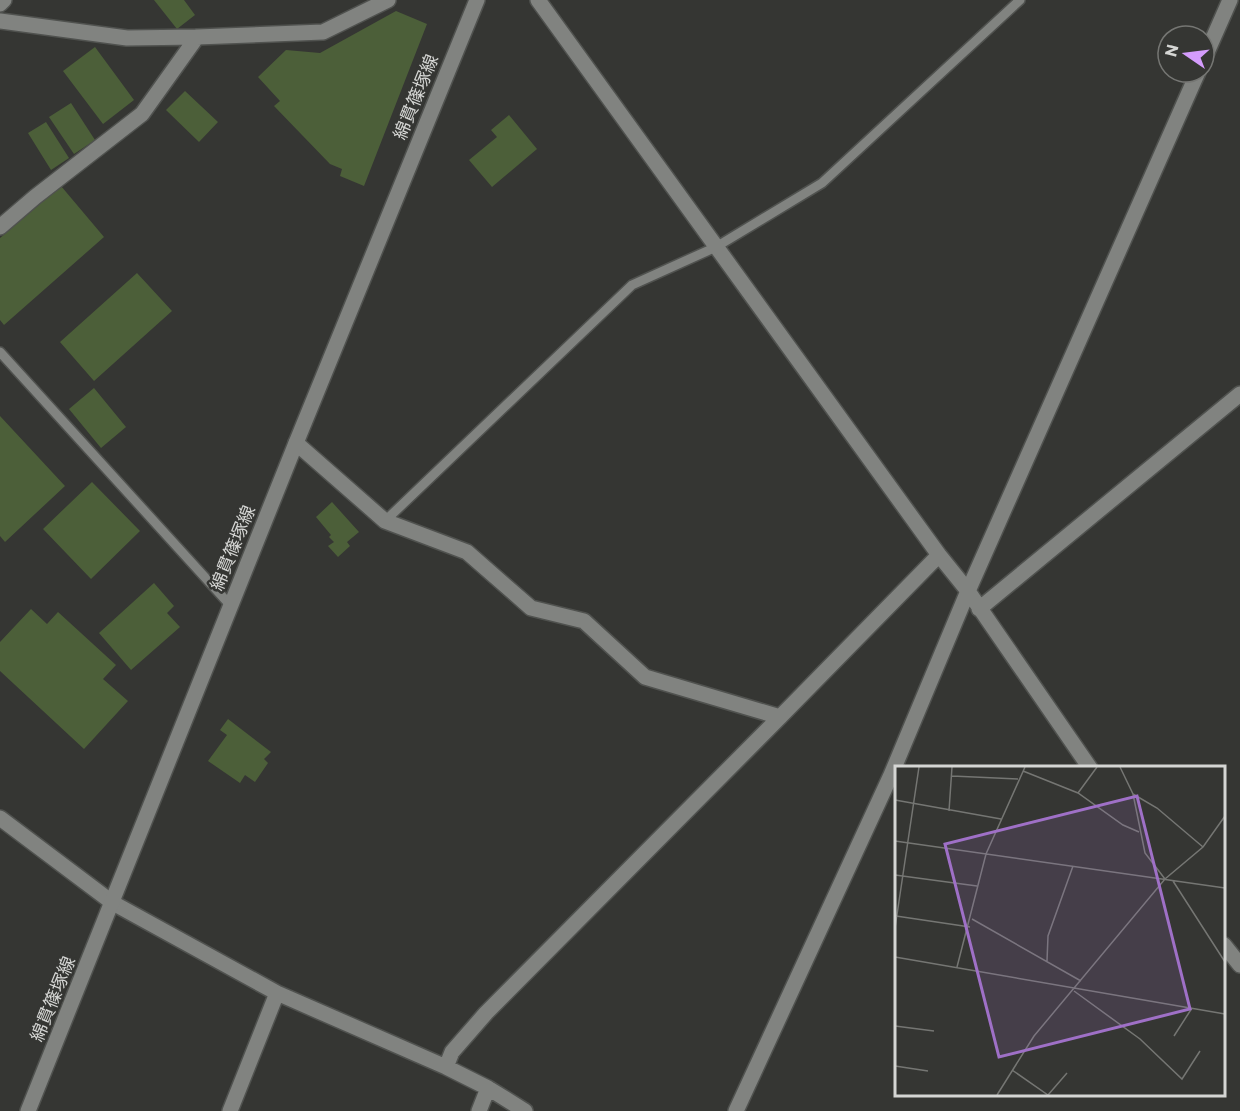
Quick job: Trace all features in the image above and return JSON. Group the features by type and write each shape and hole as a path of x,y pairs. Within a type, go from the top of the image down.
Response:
{"street":[{"path":"0,4 4,0"},
{"path":"0,21 127,38 323,32 388,0"},
{"name":"綿貫篠塚線","path":"28,1111 296,443 477,0"},
{"path":"538,0 939,555 968,591 1089,766"},
{"path":"1216,32 1230,0"},
{"path":"0,227 34,197 142,114 197,37"},
{"path":"736,1111 891,775 968,591 1193,84"},
{"path":"979,609 1240,394"},
{"path":"296,443 385,521 467,552 531,608 584,621 645,677 780,717"},
{"path":"446,1068 452,1052 486,1013 939,555"},
{"path":"0,818 113,903 277,993 446,1068 488,1088 525,1111"},
{"path":"1225,946 1240,965"},
{"path":"230,1111 277,993"},
{"path":"479,1111 488,1088"}],"lane":[{"path":"385,521 632,285 716,247 822,183 1020,0"},
{"path":"0,352 231,606"}],"building":[{"path":"154,0 184,0 195,15 177,29"},
{"path":"396,11 427,24 364,186 340,176 342,169 330,164 274,106 280,101 258,77 286,50 320,53"},
{"path":"95,47 134,100 103,124 63,71"},
{"path":"185,91 218,122 199,142 166,110"},
{"path":"71,103 95,140 74,154 49,117"},
{"path":"509,115 537,149 492,187 469,160 497,137 491,130"},
{"path":"46,122 69,158 51,170 28,133"},
{"path":"61,186 104,237 4,325 0,320 0,238"},
{"path":"137,273 172,311 94,381 60,342"},
{"path":"94,388 126,427 101,448 69,409"},
{"path":"0,416 65,486 5,542 0,536"},
{"path":"92,482 140,531 91,579 43,529"},
{"path":"332,502 359,532 347,542 350,546 338,557 328,546 334,542 329,537 331,535 316,517"},
{"path":"154,583 174,606 167,613 180,627 131,670 99,633"},
{"path":"31,609 47,624 58,612 116,665 103,679 128,701 84,749 0,671 0,642"},
{"path":"228,719 271,752 264,759 268,763 255,782 245,775 240,783 208,761 227,735 220,730"}]}
